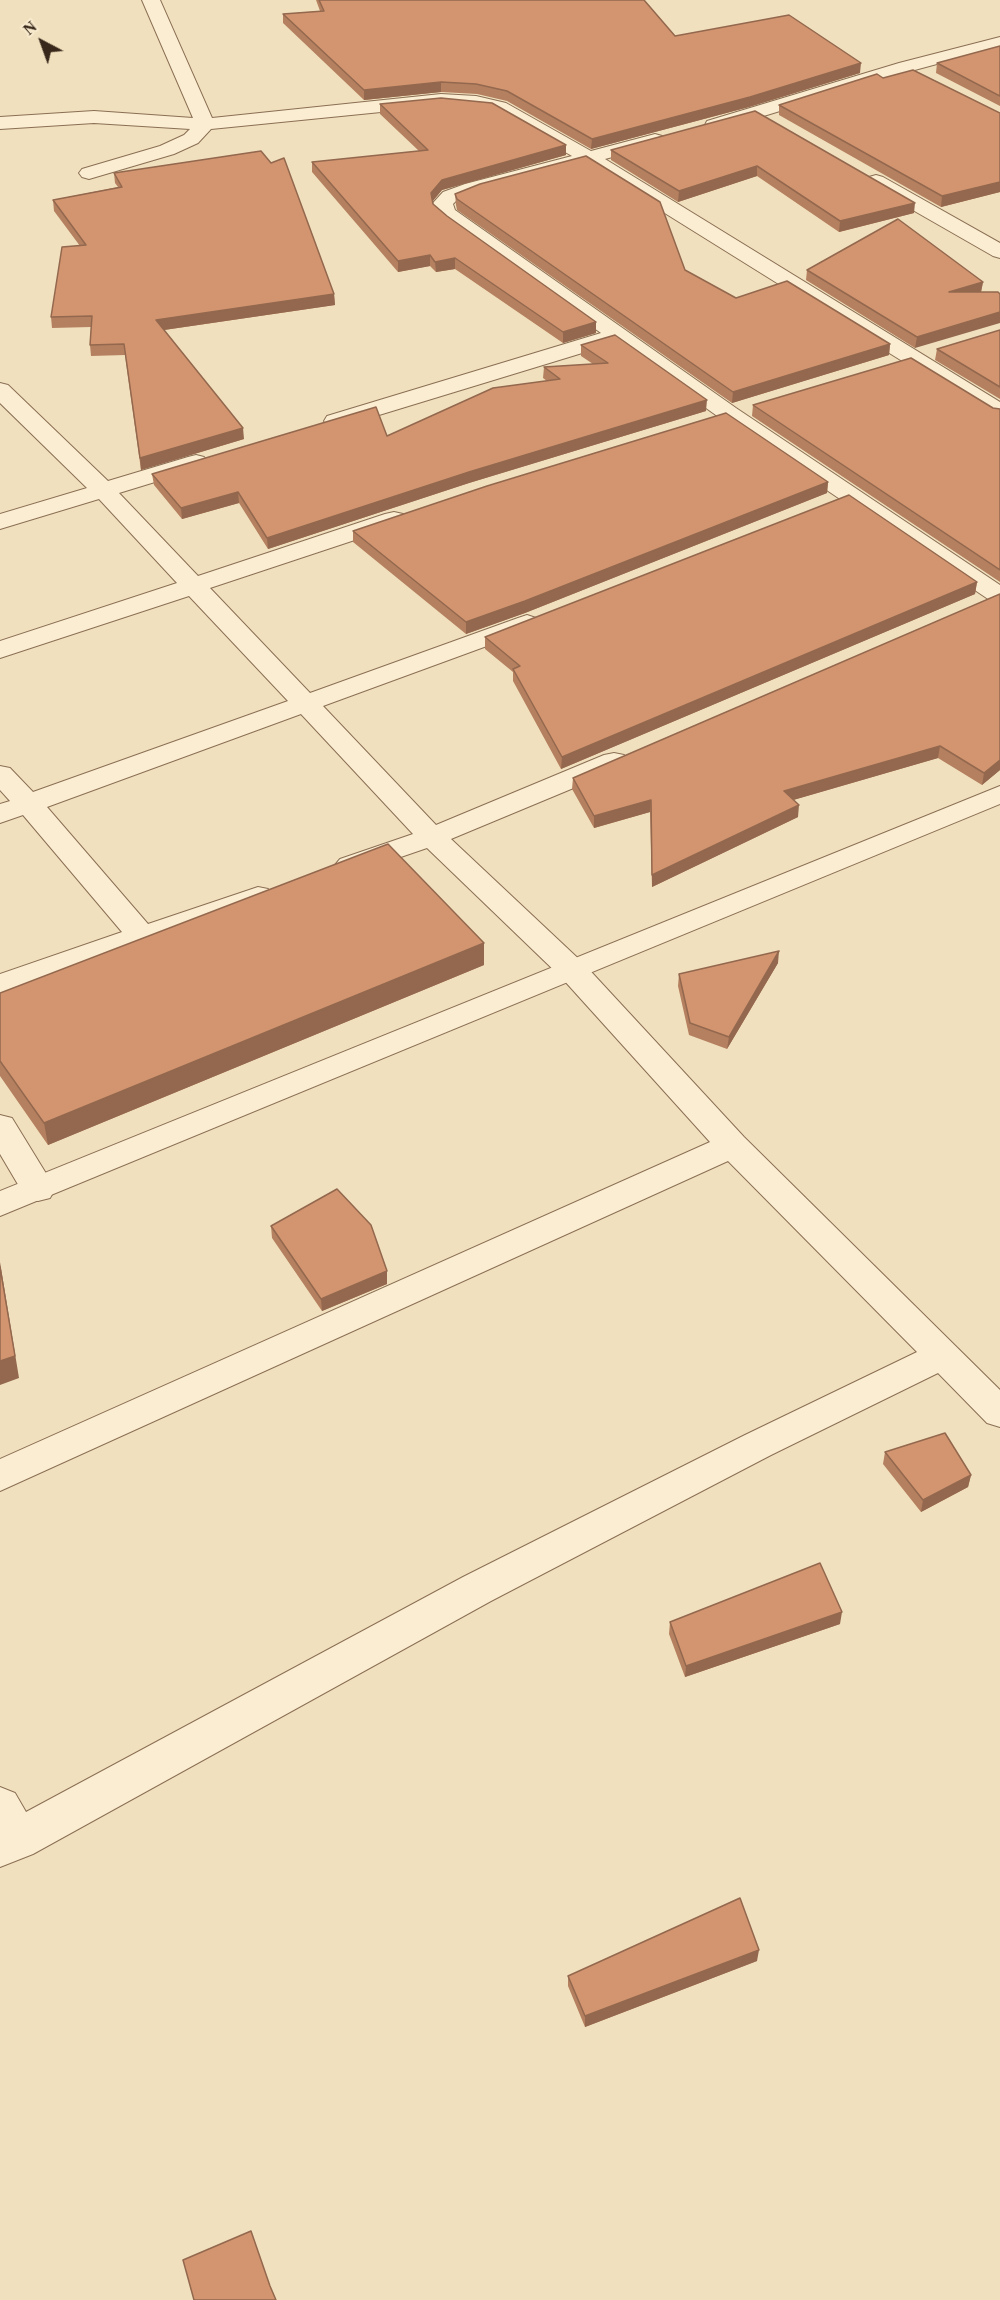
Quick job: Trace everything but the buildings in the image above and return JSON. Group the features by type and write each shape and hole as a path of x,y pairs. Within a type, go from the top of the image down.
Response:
{"street":[{"path":"151,0 205,124"},
{"path":"701,128 905,67 1000,42"},
{"path":"905,67 926,78"},
{"path":"0,123 94,117 205,124 441,100 476,102 499,107 588,157 1000,412"},
{"path":"757,113 777,125"},
{"path":"89,173 167,150 191,139 205,124"},
{"path":"678,135 471,188 450,196 443,203 445,213 728,413 839,500 1000,596"},
{"path":"858,171 1000,252"},
{"path":"309,428 619,335"},
{"path":"880,368 945,348"},
{"path":"6,403 103,490 432,837 572,970 732,1145 1000,1413"},
{"path":"0,522 218,456"},
{"path":"0,650 413,512"},
{"path":"966,609 1000,596"},
{"path":"0,814 545,616"},
{"path":"320,875 432,837 640,750"},
{"path":"0,774 29,804 142,936"},
{"path":"0,1204 1000,794"},
{"path":"0,985 287,886"},
{"path":"0,1126 38,1189"},
{"path":"0,1476 732,1145"},
{"path":"6,1831 758,1445 943,1355"}]}
